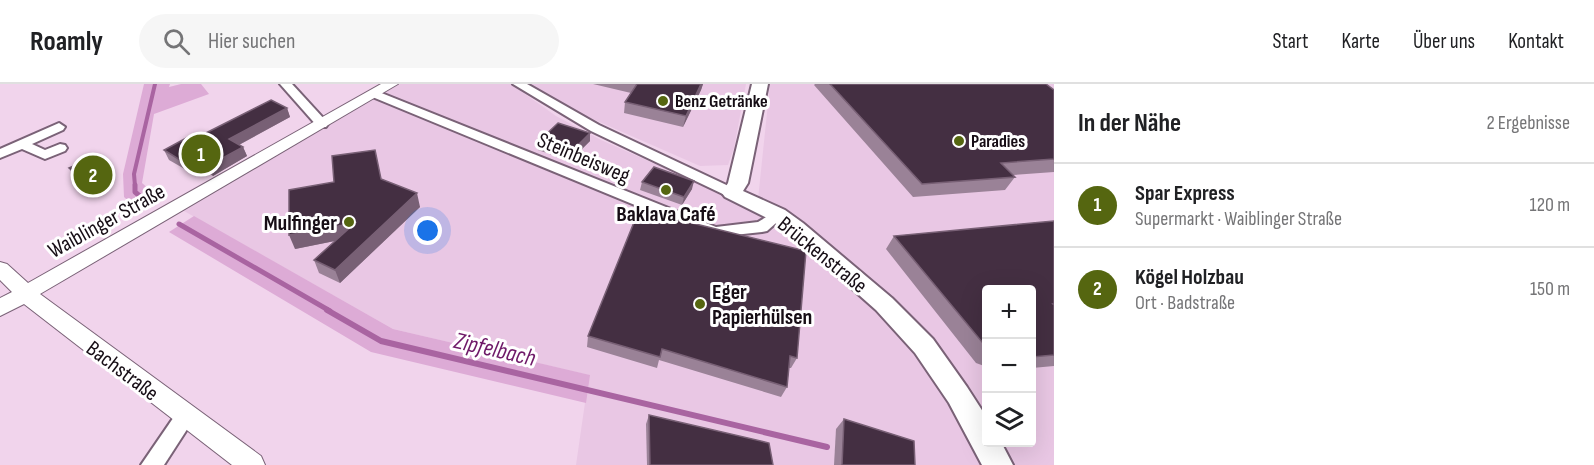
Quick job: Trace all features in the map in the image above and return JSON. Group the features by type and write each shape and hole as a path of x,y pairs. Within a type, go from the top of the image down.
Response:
{"main road":[{"path":"732,193 738,183 759,84"},
{"name":"Brückenstraße","path":"732,193 778,215 884,304 924,346 958,395 998,465"}],"street":[{"path":"286,84 322,124"},
{"name":"Waiblinger Straße","path":"0,308 391,84"},
{"name":"Brückenstraße","path":"519,84 595,128 732,193"},
{"name":"Steinbeisweg","path":"374,94 715,232 762,227 778,215"},
{"path":"0,154 59,127"},
{"path":"22,144 45,155 60,148"},
{"name":"Bachstraße","path":"0,269 25,294 64,325 252,465"},
{"path":"152,465 185,417"}],"shaded area":[{"path":"144,84 170,84 169,87 181,84 201,84 209,94 154,114 142,183 158,197 137,209 124,197 123,174"},
{"path":"400,84 511,84 556,116 601,140 757,209 770,84 1054,84 1054,465 576,465 589,375 393,329 184,211"},
{"path":"530,84 746,84 734,148 728,165 700,166 561,104"},
{"path":"194,216 393,329 590,375 586,403 371,352 169,232"}],"building":[{"name":"Benz Getränke","path":"637,84 701,84 686,116 625,102"},
{"name":"Paradies","path":"830,84 1046,84 1054,90 1054,159 1001,163 1015,177 922,184"},
{"path":"271,100 287,108 229,139 243,147 208,166 194,157 185,163 164,150 192,135 196,138"},
{"path":"558,123 590,133 570,153 538,142"},
{"name":"Mulfinger","path":"375,150 381,179 417,193 335,270 314,260 355,223 289,235 289,190 334,182 332,156"},
{"path":"92,158 106,169 84,180 69,168"},
{"path":"654,167 694,181 684,197 642,182"},
{"name":"Eger Papierhülsen","path":"639,210 806,251 797,358 790,356 787,387 662,349 660,357 588,336"},
{"path":"1054,221 1054,355 1036,357 1036,285 982,285 982,342 894,236"},
{"path":"649,415 769,443 773,465 650,465"},
{"path":"844,419 914,441 915,465 842,465"}],"waterway":[{"name":"Zipfelbach","path":"135,186 134,174 155,84"},
{"name":"Zipfelbach","path":"135,186 135,192 148,203"},
{"name":"Zipfelbach","path":"179,224 330,311"},
{"name":"Zipfelbach","path":"327,310 381,341 827,447"}],"place":[{"name":"Benz Getränke","path":"663,101"},
{"name":"Paradies","path":"959,141"},
{"name":"Spar Express","path":"201,154"},
{"name":"Kögel Holzbau","path":"93,175"},
{"name":"Baklava Café","path":"666,190"},
{"name":"Mulfinger","path":"349,222"},
{"name":"Eger Papierhülsen","path":"700,304"}]}
